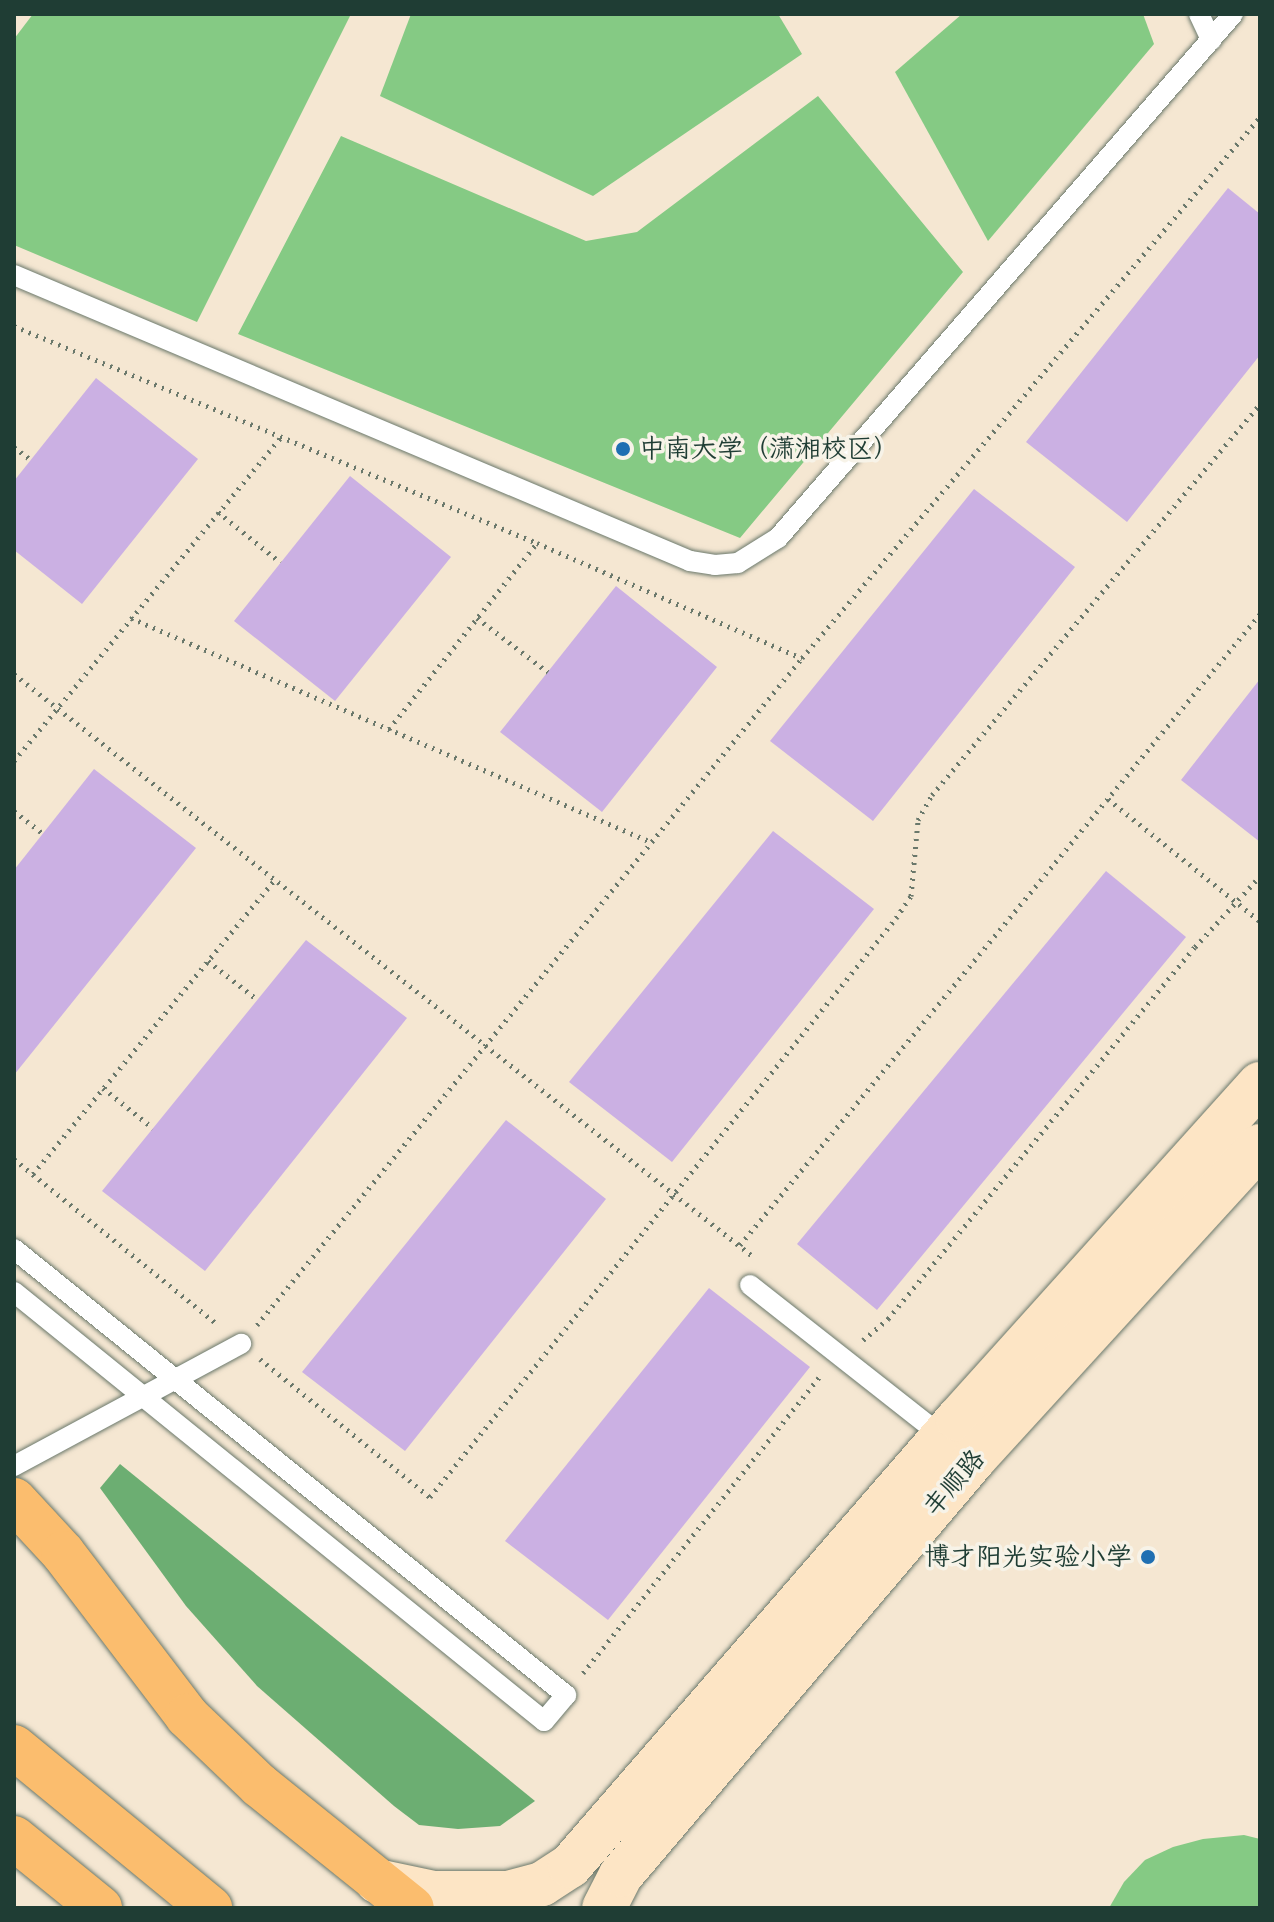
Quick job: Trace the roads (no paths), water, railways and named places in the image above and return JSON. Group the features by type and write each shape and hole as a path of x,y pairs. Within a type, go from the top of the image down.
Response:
{"main road":[{"path":"377,1881 434,1893 508,1893 542,1884 570,1866 943,1437 1260,1084"},
{"name":"丰顺路","path":"604,1908 621,1875 964,1471 1260,1146"},
{"path":"20,1509 63,1553 187,1716 259,1785 412,1908"},
{"path":"14,1747 210,1908"},
{"path":"14,1838 100,1908"}],"lane":[{"path":"1199,14 1211,40"},
{"path":"14,275 690,561 715,565 738,563 778,538 1233,14"},
{"path":"14,1249 566,1695 544,1721 14,1292"},
{"path":"750,1285 943,1437"},
{"path":"14,1466 241,1344"}],"place":[{"name":"中南大学（潇湘校区）","path":"623,449"},
{"name":"博才阳光实验小学","path":"1148,1557"}]}
